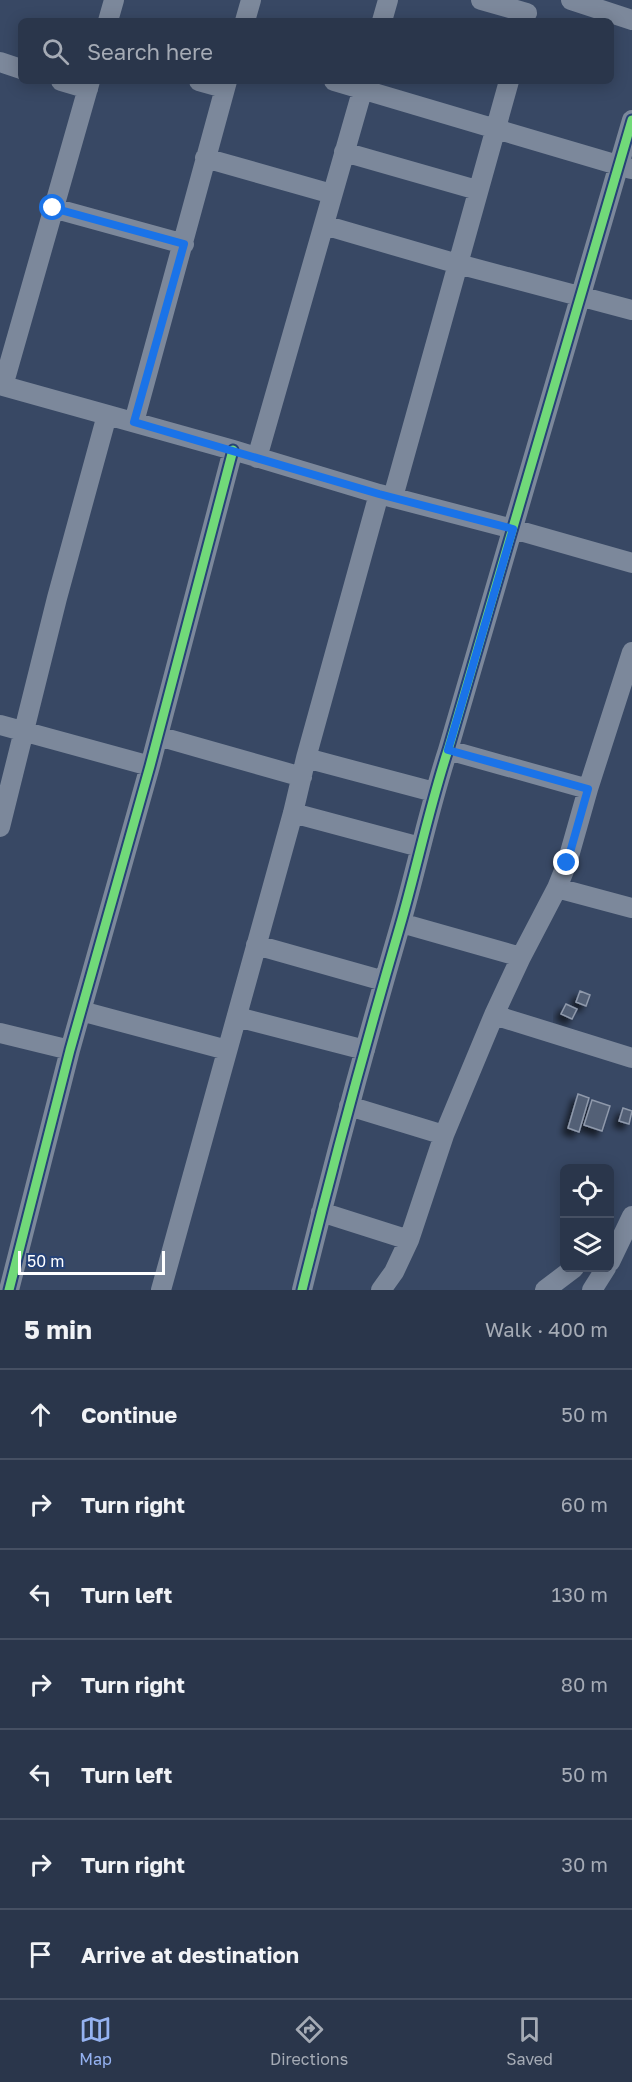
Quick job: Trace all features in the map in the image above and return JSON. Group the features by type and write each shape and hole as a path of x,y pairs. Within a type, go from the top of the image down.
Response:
{"street":[{"path":"109,18 114,0"},
{"path":"246,18 251,0"},
{"path":"383,18 388,0"},
{"path":"481,0 527,11"},
{"path":"571,0 632,20"},
{"path":"0,62 18,68"},
{"path":"134,422 226,84"},
{"path":"161,1290 293,813 306,758 458,264 507,84"},
{"path":"89,85 2,386 233,450 386,496 632,563"},
{"path":"257,458 364,85 495,130 626,167"},
{"path":"302,1290 434,792 581,296 626,167 632,120"},
{"path":"344,152 477,190"},
{"path":"205,159 332,194"},
{"path":"53,208 184,244"},
{"path":"324,225 458,264 632,310"},
{"path":"0,827 57,598 107,416"},
{"path":"9,1290 70,1050 150,766 233,450"},
{"path":"381,1290 394,1272 409,1240 444,1135 494,1015 557,888 567,863 632,652"},
{"path":"0,725 150,766"},
{"path":"158,736 302,777"},
{"path":"448,750 588,789"},
{"path":"306,758 434,792"},
{"path":"293,813 420,847"},
{"path":"557,888 632,908"},
{"path":"401,923 521,957"},
{"path":"256,945 384,981"},
{"path":"81,1011 227,1050"},
{"path":"494,1015 632,1058"},
{"path":"237,1017 365,1050"},
{"path":"0,1033 70,1050"},
{"path":"350,1106 444,1135"},
{"path":"321,1212 409,1240"},
{"path":"614,1235 631,1220"},
{"path":"614,1252 631,1220"},
{"path":"545,1290 569,1272"},
{"path":"592,1290 603,1272"}],"building":[{"path":"580,991 590,995 586,1006 576,1002"},
{"path":"566,1004 577,1009 572,1019 561,1014"},
{"path":"578,1094 589,1098 579,1132 568,1128"},
{"path":"592,1100 610,1106 602,1131 584,1125"},
{"path":"623,1108 632,1111 629,1124 619,1121"}],"cycle path":[{"path":"302,1290 349,1107 435,794 632,120"},
{"path":"9,1290 70,1050 150,766 233,450"}],"route":[{"path":"53,208 184,244 134,422 379,494 513,529 448,750 588,789 567,863"}]}
